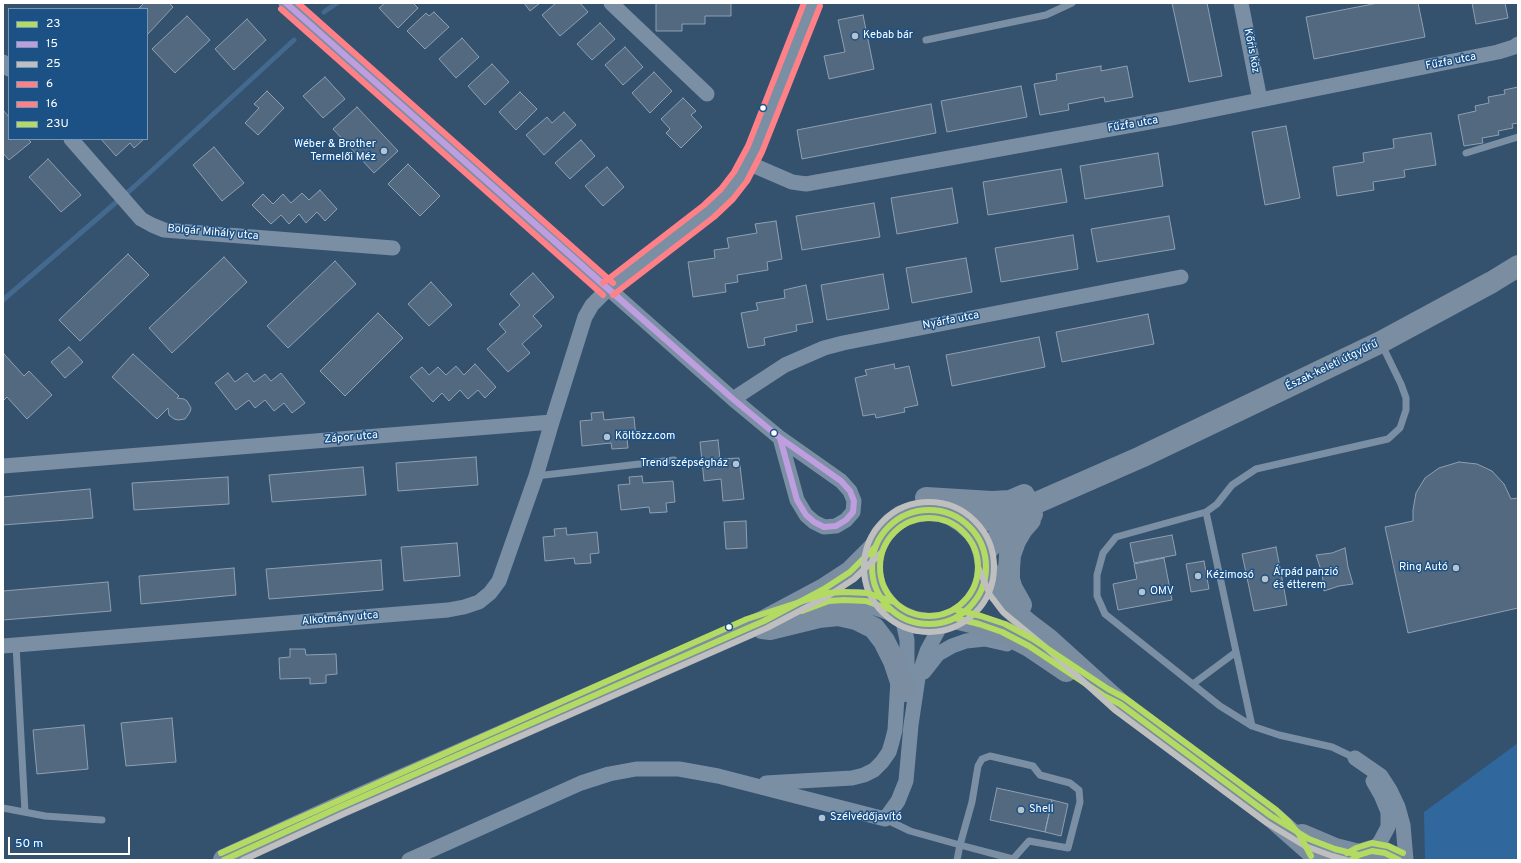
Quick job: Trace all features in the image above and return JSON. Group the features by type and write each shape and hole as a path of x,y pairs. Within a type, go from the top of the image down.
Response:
{"main road":[{"name":"Észak-keleti útgyűrű","path":"952,515 976,523 999,517 1026,507 1141,457 1381,342 1492,282 1518,266"},
{"name":"Észak-keleti útgyűrű","path":"985,560 996,540 1018,521 1121,471 1141,457"},
{"path":"749,627 766,607 825,576 838,567 850,557 874,523 884,513 896,505 910,500 924,498 992,502 1010,501 1085,470 1116,460 1141,457"},
{"path":"896,613 882,599 872,574 872,560 876,546 882,534 891,524 902,516 915,512 928,510 940,511 952,515 973,531 980,541 985,560 997,592 1026,624 1039,643 1104,696 1120,704 1276,821 1321,860"},
{"path":"1039,510 1022,529 1015,541 1010,555 1009,580 1039,643"},
{"path":"224,860 764,621 824,589 850,572 876,546"},
{"path":"749,627 829,601 844,600 866,601 921,623 928,624 948,620 965,611 977,596 985,579 985,560"},
{"path":"749,627 770,629 819,617 838,615 856,619 874,628 884,641 907,682"},
{"path":"948,620 979,624 1039,643"},
{"path":"1276,821 1309,839 1335,849 1361,855 1385,853 1399,860"}],"street":[{"path":"286,3 733,399 780,438 841,481 850,491 854,501 853,512 846,520 836,526 824,527 814,522 806,515 797,500 780,438"},
{"path":"611,3 707,94"},
{"path":"552,422 585,317 592,305 608,289 709,211 727,194 741,176 748,163 813,3"},
{"name":"Kőris köz","path":"1241,3 1260,100"},
{"name":"Fűzfa utca","path":"748,163 792,182 806,184 1171,118 1498,52 1518,44"},
{"name":"Bolgár Mihály utca","path":"72,140 141,219 152,226 164,230 393,248"},
{"name":"Nyárfa utca","path":"733,399 785,365 824,348 843,342 1181,276"},
{"name":"Zápor utca","path":"3,466 552,422"},
{"name":"Alkotmány utca","path":"9,646 440,610 464,607 479,602 490,593 499,581 536,476 552,422"},
{"path":"409,860 581,782 608,774 636,769 679,769 718,776 885,819 898,801 906,781 911,726 907,682 907,640 896,613"},
{"path":"749,784 810,782 852,778 864,775 874,770 889,752 907,682 948,620"},
{"path":"907,682 929,667 938,654 952,646 966,641 985,638 1002,641 1017,648 1039,643"},
{"path":"1355,758 1370,775 1388,812 1388,828 1380,842 1361,855"},
{"path":"1355,758 1381,776 1390,790 1398,807 1403,825 1406,860"},
{"path":"1276,821 1292,838 1304,860"}],"lane":[{"path":"926,40 1046,15 1072,3"},
{"path":"1466,153 1518,137"},
{"path":"1355,758 1332,747 1278,735 1252,726 1220,706 1105,614 1097,596 1097,575 1103,553 1116,537 1206,512 1217,504 1232,485 1256,469 1388,439 1400,428 1406,410 1406,398 1381,342"},
{"path":"536,476 674,460"},
{"path":"1206,512 1252,726"},
{"path":"9,646 25,812"},
{"path":"1193,684 1236,652"},
{"path":"885,819 910,831 960,845 1014,859 1029,841 1068,848 1080,802 1079,790 1070,783 1040,775 1033,766 990,756 982,759 978,766 972,802 960,845 957,860"},
{"path":"3,808 59,817 102,820"}],"shaded area":[{"path":"1518,743 1518,860 1425,860 1424,812"}],"building":[{"path":"144,3 169,3 173,7 148,34 148,8 139,8"},
{"path":"385,3 413,3 418,8 398,28 379,8"},
{"path":"524,3 540,3 530,11"},
{"path":"556,3 580,3 588,12 560,36 542,15"},
{"path":"656,3 731,3 731,16 705,16 705,24 682,24 682,31 656,31"},
{"path":"1172,3 1207,3 1222,76 1189,82"},
{"path":"1378,3 1418,3 1425,37 1314,59 1306,17"},
{"path":"1472,3 1505,3 1508,18 1476,24"},
{"path":"434,12 449,27 425,49 407,31 426,13 429,16"},
{"name":"Kebab bár","path":"863,15 874,69 829,79 824,56 845,52 838,20"},
{"path":"187,16 210,40 175,73 152,49"},
{"path":"247,19 266,40 234,70 215,49"},
{"path":"600,23 615,39 592,60 577,44"},
{"path":"462,38 479,57 456,78 439,59"},
{"path":"625,47 643,67 623,85 605,65"},
{"path":"492,64 509,82 485,105 468,86"},
{"path":"1101,66 1101,71 1127,66 1133,97 1105,102 1104,97 1068,104 1069,110 1040,115 1034,84 1057,80 1056,74"},
{"path":"654,72 672,91 650,113 632,93"},
{"path":"325,77 345,99 323,118 303,96"},
{"path":"1021,86 1027,117 947,132 941,101"},
{"path":"1518,87 1518,123 1512,124 1513,128 1498,131 1499,135 1482,138 1483,143 1464,146 1458,115 1476,111 1475,106 1489,103 1488,97 1505,94 1504,90"},
{"path":"267,91 284,108 258,135 245,123 259,108 254,104"},
{"path":"520,92 537,109 516,130 499,112"},
{"path":"683,98 696,111 691,115 702,127 681,148 666,133 670,129 661,119"},
{"path":"931,104 936,133 802,159 797,130"},
{"path":"357,107 398,151 374,173 333,129"},
{"path":"3,110 8,116 8,140 29,140 31,142 9,160 3,153"},
{"path":"564,112 576,125 544,155 526,135 547,117 552,123"},
{"path":"1286,126 1300,198 1265,205 1252,132"},
{"path":"1431,133 1436,165 1404,170 1405,177 1373,182 1374,190 1337,196 1333,167 1364,162 1363,153 1394,148 1393,139"},
{"path":"102,140 143,140 134,148 130,143 116,156"},
{"path":"581,140 595,156 570,179 555,163"},
{"path":"214,147 244,183 222,201 193,165"},
{"path":"1158,153 1163,186 1085,199 1080,166"},
{"path":"48,159 81,195 61,212 29,177"},
{"path":"408,164 440,196 420,216 388,184"},
{"path":"607,167 624,187 603,206 585,186"},
{"path":"1061,169 1067,202 988,215 983,182"},
{"path":"952,188 958,223 897,234 891,198"},
{"path":"320,190 337,209 325,221 317,212 306,223 299,214 289,224 281,215 271,224 252,205 263,194 273,204 283,194 291,203 302,193 309,200"},
{"path":"874,203 880,237 802,250 796,216"},
{"path":"1169,216 1175,249 1097,262 1091,229"},
{"path":"776,221 782,259 767,262 768,270 737,275 738,282 725,284 726,292 693,297 688,262 715,258 714,250 729,248 727,238 757,233 755,224"},
{"path":"1073,235 1078,269 1001,282 995,248"},
{"path":"128,254 149,275 80,341 59,320"},
{"path":"224,257 247,282 172,353 149,328"},
{"path":"966,258 972,292 912,303 906,268"},
{"path":"335,261 356,284 288,348 267,326"},
{"path":"533,273 554,297 533,316 542,326 522,344 530,353 508,372 487,349 506,332 499,324 520,305 510,294"},
{"path":"883,274 889,309 827,320 821,285"},
{"path":"431,282 452,305 429,326 408,304"},
{"path":"806,285 813,322 796,325 797,331 764,338 765,345 748,348 741,313 758,310 756,303 785,298 784,290"},
{"path":"378,313 403,338 345,396 320,371"},
{"path":"1148,314 1154,344 1062,362 1056,332"},
{"path":"1039,337 1045,367 952,386 946,355"},
{"path":"69,347 83,362 65,378 51,362"},
{"path":"4,354 24,376 29,371 52,395 27,419 7,397 3,401"},
{"path":"133,354 179,396 177,398 187,401 191,408 185,419 174,419 169,415 168,408 157,419 112,377"},
{"path":"475,364 496,387 485,398 478,390 468,399 460,390 449,401 442,393 433,402 410,377 422,367 429,375 438,367 446,375 456,366 464,375"},
{"path":"894,364 895,369 909,366 918,405 904,408 905,412 876,418 875,414 863,416 855,378 867,375 865,370"},
{"path":"228,373 235,382 247,373 254,382 265,374 271,381 281,373 305,403 292,413 284,403 274,411 265,400 255,408 249,400 236,410 215,383"},
{"path":"603,412 604,420 634,417 636,438 627,439 628,448 612,449 611,443 582,446 580,421 592,420 591,413"},
{"path":"718,440 720,459 739,458 744,499 723,501 721,479 704,481 700,442"},
{"path":"476,457 478,485 398,491 396,463"},
{"name":"Ring Autó","path":"1459,462 1477,464 1492,471 1504,484 1511,499 1518,498 1518,608 1408,633 1385,527 1413,521 1416,493 1425,478 1439,468"},
{"path":"363,467 366,495 272,502 269,475"},
{"path":"642,476 643,483 673,481 675,502 666,503 667,512 650,513 649,507 621,510 618,485 630,484 629,477"},
{"path":"228,477 229,504 134,510 132,483"},
{"path":"90,489 93,518 3,525 3,497"},
{"path":"746,521 747,548 726,549 724,522"},
{"path":"566,528 567,535 597,532 599,553 590,554 591,563 575,564 574,558 545,561 543,537 555,536 554,529"},
{"path":"1172,535 1176,555 1134,563 1130,543"},
{"path":"457,543 460,576 404,581 401,547"},
{"name":"Árpád panzió és étterem","path":"1276,547 1287,605 1254,611 1242,554"},
{"path":"1345,548 1353,584 1339,586 1324,591 1322,573 1316,555 1332,553"},
{"name":"OMV","path":"1164,558 1172,600 1118,610 1113,584 1137,579 1134,564"},
{"path":"381,560 383,590 269,599 266,569"},
{"name":"Kézimosó","path":"1204,561 1209,589 1191,592 1186,564"},
{"path":"234,568 236,595 141,604 139,576"},
{"path":"108,582 111,611 3,620 3,591"},
{"path":"290,649 305,649 306,655 336,654 337,674 326,675 326,683 310,684 310,678 280,679 279,658 290,657"},
{"path":"172,718 176,762 126,766 121,723"},
{"path":"84,725 88,769 37,774 33,730"},
{"name":"Shell","path":"997,788 1052,800 1045,832 990,820"},
{"path":"1052,800 1068,804 1061,836 1045,832"}],"waterway":[{"path":"324,12 337,3"},
{"path":"3,300 135,186 294,40"}],"transit line":[{"name":"15","path":"286,3 733,399 608,289 286,3"},
{"name":"16","path":"298,3 613,283"},
{"name":"16","path":"603,283 704,205 721,189 734,172 748,146 804,3"},
{"name":"6","path":"613,295 714,217 733,199 747,181 762,152 820,6"},
{"name":"6","path":"281,9 603,295"},
{"name":"15","path":"733,399 780,438"},
{"name":"15","path":"780,438 841,481 850,491 854,501 853,512 846,520 836,526 824,527 814,522 806,515 797,500 780,438"},
{"name":"25","path":"929,502 954,507 975,521 989,542 994,567 989,592 975,613 954,627 929,632 904,627 883,613 869,592 864,567 869,542 883,521 904,507 929,502"},
{"name":"23","path":"929,510 951,514 969,527 982,545 986,567 982,589 969,607 951,620 929,624 907,620 889,607 876,589 872,567 876,545 889,527 907,514 929,510"},
{"name":"23U","path":"929,518 939,519 956,526 970,540 977,557 978,567 977,577 970,594 956,608 939,615 929,616 919,615 902,608 888,594 881,577 880,567 881,557 888,540 902,526 919,519 929,518"},
{"name":"23","path":"224,860 340,807 764,621 824,589 850,572 875,547"},
{"name":"25","path":"243,860 343,814 767,628 828,596 854,579 881,553"},
{"name":"25","path":"979,569 990,595 1003,612 1043,645 1115,710 1267,823 1305,846 1346,860"},
{"name":"23U","path":"221,853 747,619 828,593 867,593 894,602"},
{"name":"23","path":"802,611 829,601 844,600 866,601 891,610"},
{"name":"23U","path":"957,610 1005,624 1033,639 1108,689 1125,698 1276,810 1299,834 1311,856"},
{"name":"23","path":"955,618 1002,632 1029,646 1104,696 1120,704 1271,816 1309,839 1335,849 1359,855"},
{"name":"23U","path":"1347,853 1356,848 1372,843 1388,846 1403,853"},
{"name":"23","path":"1351,860 1359,855 1372,851 1385,853 1399,860"}],"place":[{"name":"Kebab bár","path":"855,36"},
{"name":"Wéber & Brother Termelői Méz","path":"384,151"},
{"name":"Költözz.com","path":"607,437"},
{"name":"Trend szépségház","path":"736,464"},
{"name":"Ring Autó","path":"1456,568"},
{"name":"Kézimosó","path":"1198,576"},
{"name":"Árpád panzió és étterem","path":"1265,579"},
{"name":"OMV","path":"1142,592"},
{"name":"Shell","path":"1021,810"},
{"name":"Szélvédőjavító","path":"822,818"}]}
